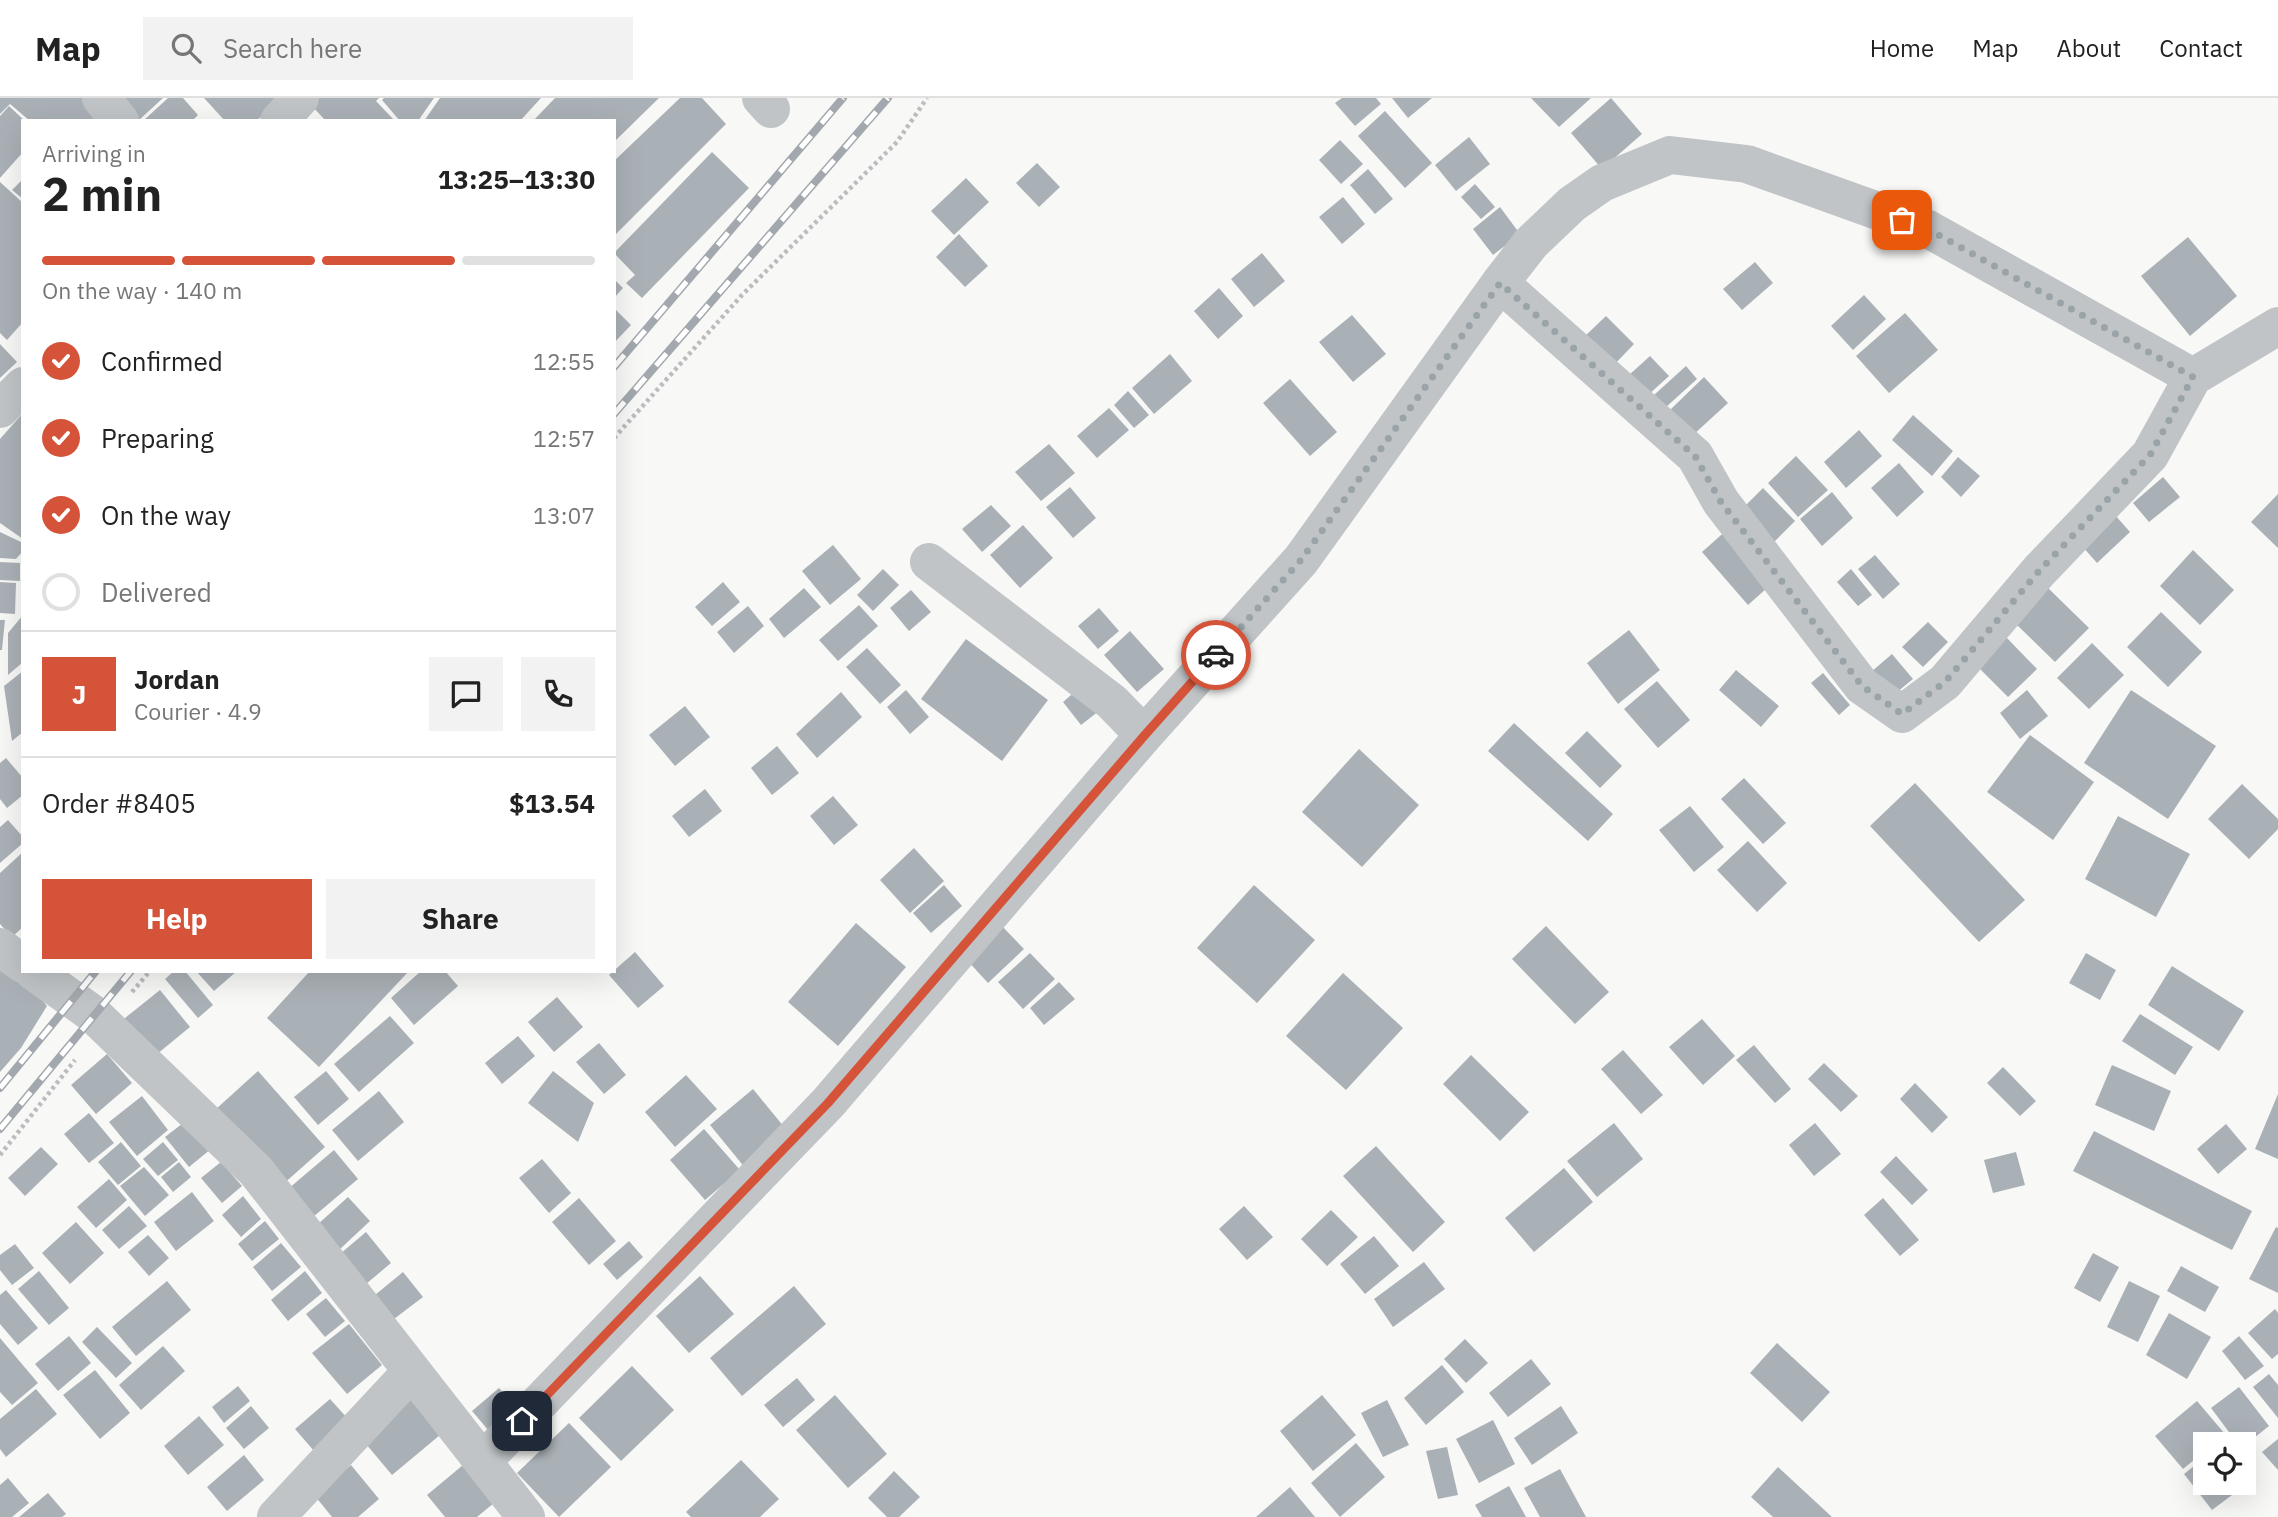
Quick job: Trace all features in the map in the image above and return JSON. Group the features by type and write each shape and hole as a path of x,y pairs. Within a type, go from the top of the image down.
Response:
{"street":[{"path":"101,98 118,119"},
{"path":"483,1461 828,1103 1144,736 1301,560 1531,243 1572,204 1602,183 1670,155 1747,164 1928,229 2193,377"},
{"path":"1500,283 1695,456 1721,502 1862,686 1902,714 1945,682 2039,571 2150,455 2193,377 2278,326"},
{"path":"0,409 21,388"},
{"path":"929,562 1112,702 1144,736"},
{"path":"0,947 21,963"},
{"path":"36,973 93,1014 256,1171 526,1517"},
{"path":"276,1517 412,1371"}],"path":[{"path":"616,436 741,295 897,142 927,98"}],"building":[{"path":"0,98 90,98 109,119 28,119 10,104 0,114"},
{"path":"118,98 163,98 140,119 136,119"},
{"path":"168,98 183,98 198,115 194,119 145,119"},
{"path":"204,98 282,98 258,119 223,119"},
{"path":"314,98 379,98 376,101 393,119 324,119 309,103"},
{"path":"434,98 419,119 398,119 382,100"},
{"path":"440,98 541,98 522,119 425,119"},
{"path":"555,98 659,98 616,140 616,119 535,119"},
{"path":"680,98 702,98 726,124 616,234 616,159"},
{"path":"1342,98 1376,98 1381,104 1355,126 1335,103"},
{"path":"1392,98 1432,98 1408,118"},
{"path":"1531,98 1591,98 1559,127"},
{"path":"1611,98 1642,134 1602,169 1571,133"},
{"path":"9,106 23,119 21,154 0,178 0,116"},
{"path":"1385,111 1432,163 1405,188 1358,136"},
{"path":"1469,137 1490,164 1456,191 1435,165"},
{"path":"1340,140 1363,164 1341,184 1319,160"},
{"path":"712,152 749,188 642,298 626,283 635,275 616,255 616,251"},
{"path":"1037,163 1060,187 1039,207 1016,183"},
{"path":"1368,169 1393,199 1375,214 1350,185"},
{"path":"966,178 989,202 954,235 931,211"},
{"path":"21,181 21,197 12,190"},
{"path":"0,182 21,201 21,324 7,340 0,333"},
{"path":"1475,184 1495,207 1481,219 1461,197"},
{"path":"1343,197 1365,224 1342,244 1319,217"},
{"path":"1500,207 1520,234 1493,255 1473,229"},
{"path":"959,234 988,266 965,287 936,257"},
{"path":"2188,237 2237,296 2190,336 2141,276"},
{"path":"1262,253 1285,281 1254,307 1231,279"},
{"path":"1755,262 1773,283 1742,310 1723,289"},
{"path":"616,281 623,288 616,296"},
{"path":"1219,288 1243,316 1218,339 1194,311"},
{"path":"1864,295 1886,319 1853,350 1831,326"},
{"path":"616,310 631,325 616,341"},
{"path":"1905,313 1938,350 1889,393 1856,356"},
{"path":"1352,315 1386,354 1353,382 1319,342"},
{"path":"1606,316 1634,344 1611,368 1583,338"},
{"path":"0,344 17,362 0,378"},
{"path":"1170,354 1192,381 1154,414 1132,388"},
{"path":"1650,356 1669,376 1647,396 1628,376"},
{"path":"1686,366 1697,379 1665,408 1654,395"},
{"path":"1704,377 1728,403 1693,435 1670,410"},
{"path":"1290,379 1337,432 1310,456 1263,403"},
{"path":"1128,391 1149,415 1134,428 1114,405"},
{"path":"1109,408 1129,430 1097,458 1077,436"},
{"path":"21,415 21,538 0,523 0,439"},
{"path":"1913,415 1953,451 1932,476 1892,440"},
{"path":"1859,430 1882,456 1846,488 1824,462"},
{"path":"1049,444 1075,473 1041,501 1015,472"},
{"path":"1796,456 1828,490 1798,517 1768,483"},
{"path":"1958,457 1980,476 1961,497 1941,477"},
{"path":"1899,463 1924,492 1897,517 1871,488"},
{"path":"2163,477 2180,497 2149,522 2133,503"},
{"path":"1070,487 1096,518 1073,538 1046,507"},
{"path":"1763,488 1795,521 1769,547 1736,515"},
{"path":"1832,492 1853,518 1822,546 1800,519"},
{"path":"2278,494 2278,548 2251,522"},
{"path":"991,505 1011,526 982,552 962,529"},
{"path":"2115,515 2130,532 2097,563 2082,546"},
{"path":"1023,525 1053,558 1020,588 990,555"},
{"path":"1729,528 1776,580 1748,605 1702,552"},
{"path":"0,532 21,542 21,553 16,559 0,558"},
{"path":"833,545 861,579 830,605 802,571"},
{"path":"2193,550 2234,590 2200,625 2160,586"},
{"path":"1875,555 1900,584 1883,599 1858,569"},
{"path":"0,562 20,563 20,581 0,580"},
{"path":"883,569 899,585 873,611 857,595"},
{"path":"1851,569 1872,595 1858,606 1837,582"},
{"path":"0,582 16,583 15,614 0,613"},
{"path":"723,582 740,602 712,626 695,607"},
{"path":"804,588 821,607 784,638 769,619"},
{"path":"2048,588 2089,628 2055,662 2015,623"},
{"path":"911,590 931,612 909,631 890,608"},
{"path":"859,605 878,626 838,661 819,640"},
{"path":"748,606 764,626 734,653 717,632"},
{"path":"1099,608 1119,631 1098,649 1078,626"},
{"path":"2161,612 2202,652 2168,687 2127,647"},
{"path":"21,617 21,664 8,675 8,633"},
{"path":"0,620 5,620 2,650 0,650"},
{"path":"1928,622 1948,642 1923,667 1902,647"},
{"path":"1629,630 1660,670 1618,704 1587,663"},
{"path":"1130,631 1164,669 1137,692 1104,655"},
{"path":"2005,636 2037,669 2008,697 1975,664"},
{"path":"966,639 1048,700 1002,761 921,699"},
{"path":"2092,643 2124,675 2089,709 2057,678"},
{"path":"867,648 901,685 880,704 846,667"},
{"path":"1892,654 1913,679 1891,697 1871,672"},
{"path":"1736,670 1779,706 1761,727 1719,690"},
{"path":"21,673 21,734 12,741 4,686"},
{"path":"1823,673 1850,705 1839,715 1811,683"},
{"path":"1657,681 1690,720 1658,748 1624,709"},
{"path":"1085,683 1104,707 1081,725 1063,702"},
{"path":"906,690 929,717 910,734 887,707"},
{"path":"2027,690 2048,716 2020,739 2000,713"},
{"path":"2131,690 2216,746 2168,819 2084,763"},
{"path":"841,692 862,717 817,758 796,734"},
{"path":"685,706 710,737 675,766 649,735"},
{"path":"1514,723 1613,814 1588,841 1488,751"},
{"path":"1587,731 1622,766 1600,788 1565,753"},
{"path":"2030,735 2094,782 2053,840 1987,792"},
{"path":"777,746 799,773 772,795 751,768"},
{"path":"1359,749 1419,805 1362,867 1302,812"},
{"path":"6,758 21,776 21,797 7,808 0,799 0,763"},
{"path":"1744,778 1786,823 1763,844 1721,799"},
{"path":"1915,783 2025,900 1979,942 1870,826"},
{"path":"2242,784 2278,819 2278,829 2249,859 2208,819"},
{"path":"705,789 722,811 689,837 672,816"},
{"path":"833,796 858,825 834,845 810,816"},
{"path":"1690,806 1724,847 1694,872 1659,830"},
{"path":"2118,816 2190,854 2156,917 2085,879"},
{"path":"8,820 21,835 21,845 0,863 0,827"},
{"path":"1748,841 1787,883 1757,912 1717,870"},
{"path":"914,848 944,881 910,913 880,880"},
{"path":"21,854 21,929 12,937 0,924 0,873"},
{"path":"944,885 962,906 931,933 913,913"},
{"path":"1254,885 1315,940 1257,1003 1197,948"},
{"path":"856,923 906,967 838,1046 788,1002"},
{"path":"1002,926 1024,949 988,983 966,959"},
{"path":"1546,926 1609,992 1575,1024 1512,959"},
{"path":"635,952 664,986 638,1008 609,975 616,973 616,969"},
{"path":"1030,953 1055,979 1023,1009 998,982"},
{"path":"2086,953 2116,970 2100,1000 2069,983"},
{"path":"0,955 47,1006 21,1048 0,1072"},
{"path":"2172,966 2244,1011 2219,1051 2148,1005"},
{"path":"172,973 187,973 213,1005 198,1018 165,979"},
{"path":"198,973 235,973 214,991"},
{"path":"308,973 407,973 319,1067 267,1018"},
{"path":"419,973 447,973 458,986 414,1025 391,998"},
{"path":"1343,973 1403,1028 1346,1090 1286,1036"},
{"path":"1059,982 1075,999 1044,1025 1030,1008"},
{"path":"160,990 190,1027 151,1059 120,1022"},
{"path":"557,997 583,1027 554,1052 528,1022"},
{"path":"2140,1014 2193,1047 2175,1075 2122,1041"},
{"path":"390,1016 414,1043 359,1092 334,1064"},
{"path":"1702,1019 1735,1056 1703,1085 1669,1047"},
{"path":"518,1036 535,1056 502,1084 485,1063"},
{"path":"599,1043 626,1075 604,1094 576,1062"},
{"path":"1754,1045 1791,1089 1775,1103 1736,1060"},
{"path":"1623,1050 1663,1095 1641,1114 1601,1069"},
{"path":"107,1054 132,1083 96,1114 71,1085"},
{"path":"1471,1055 1529,1112 1500,1141 1443,1084"},
{"path":"1824,1063 1858,1096 1841,1112 1808,1079"},
{"path":"2112,1065 2171,1091 2154,1131 2095,1105"},
{"path":"2003,1067 2036,1101 2020,1116 1987,1083"},
{"path":"258,1071 325,1147 281,1186 215,1110"},
{"path":"326,1071 349,1099 318,1125 294,1097"},
{"path":"553,1071 594,1103 578,1142 528,1103"},
{"path":"686,1075 717,1109 675,1147 645,1112"},
{"path":"1915,1083 1948,1117 1932,1133 1900,1099"},
{"path":"753,1089 789,1133 746,1169 710,1125"},
{"path":"379,1091 404,1122 358,1161 332,1130"},
{"path":"2278,1094 2278,1159 2255,1149"},
{"path":"142,1096 168,1130 137,1156 109,1122"},
{"path":"89,1113 114,1143 89,1163 64,1134"},
{"path":"187,1120 211,1149 189,1167 165,1137"},
{"path":"1614,1123 1643,1159 1597,1197 1567,1161"},
{"path":"1815,1123 1841,1154 1814,1176 1789,1145"},
{"path":"2226,1124 2247,1149 2218,1174 2197,1149"},
{"path":"704,1129 740,1170 705,1200 670,1160"},
{"path":"2094,1131 2252,1211 2232,1250 2073,1171"},
{"path":"121,1142 141,1166 118,1185 98,1162"},
{"path":"163,1142 178,1160 158,1176 143,1159"},
{"path":"1376,1146 1445,1222 1413,1252 1343,1176"},
{"path":"41,1147 58,1164 25,1196 8,1178"},
{"path":"334,1150 358,1179 313,1217 288,1189"},
{"path":"2016,1152 2025,1185 1993,1193 1984,1160"},
{"path":"1896,1156 1928,1190 1912,1205 1880,1172"},
{"path":"542,1159 571,1193 549,1213 519,1178"},
{"path":"179,1162 191,1177 173,1192 161,1177"},
{"path":"221,1162 242,1186 222,1203 201,1178"},
{"path":"144,1167 169,1195 145,1216 120,1186"},
{"path":"1564,1168 1593,1202 1534,1252 1505,1218"},
{"path":"109,1179 127,1200 96,1228 77,1207"},
{"path":"192,1192 214,1221 176,1251 154,1222"},
{"path":"243,1196 261,1219 241,1237 222,1215"},
{"path":"348,1197 370,1221 339,1250 317,1225"},
{"path":"579,1198 616,1241 589,1265 552,1222"},
{"path":"1883,1198 1919,1240 1900,1256 1864,1215"},
{"path":"129,1206 147,1226 119,1249 102,1230"},
{"path":"1244,1206 1273,1237 1247,1260 1219,1229"},
{"path":"1331,1210 1358,1237 1327,1266 1301,1239"},
{"path":"265,1221 279,1239 252,1261 238,1244"},
{"path":"76,1222 104,1253 70,1284 42,1253"},
{"path":"2276,1227 2278,1228 2278,1293 2249,1279"},
{"path":"366,1232 391,1263 366,1284 340,1254"},
{"path":"148,1235 169,1258 149,1276 128,1252"},
{"path":"1374,1236 1399,1266 1365,1294 1340,1264"},
{"path":"629,1241 643,1257 617,1280 603,1264"},
{"path":"281,1243 301,1267 272,1291 253,1267"},
{"path":"15,1244 34,1268 12,1285 0,1270 0,1255"},
{"path":"2093,1253 2119,1267 2100,1302 2074,1288"},
{"path":"1424,1262 1445,1289 1393,1327 1374,1299"},
{"path":"2181,1266 2219,1287 2205,1312 2167,1291"},
{"path":"39,1271 69,1308 49,1325 18,1289"},
{"path":"305,1271 322,1293 288,1321 271,1300"},
{"path":"403,1272 423,1297 394,1319 375,1295"},
{"path":"700,1276 734,1314 689,1353 656,1316"},
{"path":"167,1281 191,1310 136,1356 112,1327"},
{"path":"2129,1281 2160,1296 2138,1342 2107,1327"},
{"path":"794,1286 826,1324 742,1396 710,1358"},
{"path":"6,1290 38,1328 18,1345 0,1324 0,1295"},
{"path":"326,1298 345,1321 325,1337 306,1314"},
{"path":"2275,1309 2278,1313 2278,1354 2272,1359 2248,1333"},
{"path":"2169,1313 2211,1337 2187,1379 2146,1355"},
{"path":"349,1324 382,1365 347,1394 312,1353"},
{"path":"97,1327 132,1363 116,1378 82,1342"},
{"path":"69,1336 91,1363 58,1391 35,1364"},
{"path":"2239,1336 2264,1366 2245,1380 2222,1351"},
{"path":"0,1338 38,1383 12,1405 0,1392"},
{"path":"1465,1339 1488,1363 1466,1383 1444,1359"},
{"path":"1777,1343 1830,1392 1802,1422 1750,1373"},
{"path":"163,1346 185,1371 141,1410 119,1385"},
{"path":"1531,1359 1551,1384 1508,1417 1489,1393"},
{"path":"1442,1365 1464,1392 1426,1425 1404,1398"},
{"path":"632,1366 674,1410 621,1461 579,1418"},
{"path":"95,1370 130,1413 100,1439 63,1395"},
{"path":"2269,1374 2278,1385 2278,1418 2253,1387"},
{"path":"797,1378 815,1400 783,1427 764,1405"},
{"path":"238,1386 250,1401 224,1423 212,1407"},
{"path":"2239,1387 2269,1426 2256,1436 2256,1432 2229,1432 2211,1408"},
{"path":"499,1388 522,1415 495,1438 472,1411"},
{"path":"36,1389 57,1414 6,1457 0,1449 0,1419"},
{"path":"835,1395 887,1454 848,1488 796,1430"},
{"path":"1322,1395 1356,1435 1313,1471 1280,1431"},
{"path":"409,1398 440,1435 392,1475 361,1438"},
{"path":"330,1399 349,1420 314,1451 295,1429"},
{"path":"1387,1400 1409,1445 1383,1457 1361,1413"},
{"path":"2197,1401 2223,1432 2193,1432 2193,1461 2183,1469 2155,1436"},
{"path":"251,1406 269,1428 244,1449 226,1428"},
{"path":"1561,1406 1578,1433 1532,1465 1514,1438"},
{"path":"199,1416 224,1445 188,1475 164,1446"},
{"path":"1493,1420 1515,1464 1479,1483 1456,1439"},
{"path":"569,1423 611,1467 559,1517 517,1473"},
{"path":"2278,1439 2278,1470 2262,1452"},
{"path":"1356,1443 1385,1477 1340,1517 1311,1483"},
{"path":"1447,1447 1458,1495 1438,1499 1426,1451"},
{"path":"244,1455 264,1480 227,1511 207,1487"},
{"path":"741,1460 779,1499 760,1517 691,1517 686,1512"},
{"path":"351,1465 379,1499 358,1517 332,1517 315,1496"},
{"path":"463,1465 494,1503 477,1517 445,1517 427,1495"},
{"path":"1778,1467 1832,1517 1773,1517 1751,1497"},
{"path":"2193,1467 2193,1486 2184,1474"},
{"path":"1560,1469 1586,1517 1540,1517 1524,1488"},
{"path":"894,1471 920,1497 899,1517 887,1517 868,1498"},
{"path":"8,1478 29,1503 12,1517 0,1517 0,1485"},
{"path":"1509,1486 1526,1517 1482,1517 1475,1505"},
{"path":"1290,1487 1315,1517 1256,1517"},
{"path":"48,1493 66,1514 62,1517 19,1517"},
{"path":"2200,1495 2232,1495 2212,1510"}],"railway":[{"path":"616,365 843,98"},
{"path":"616,412 888,98"},
{"path":"0,1088 94,973"},
{"path":"0,1129 129,973"}],"way so far":[{"path":"1216,655 1301,560 1500,283 1695,456 1721,502 1862,686 1902,714 1945,682 2039,571 2150,455 2193,377 1928,229 1902,220"}],"route":[{"path":"522,1421 828,1103 1216,655"}]}
